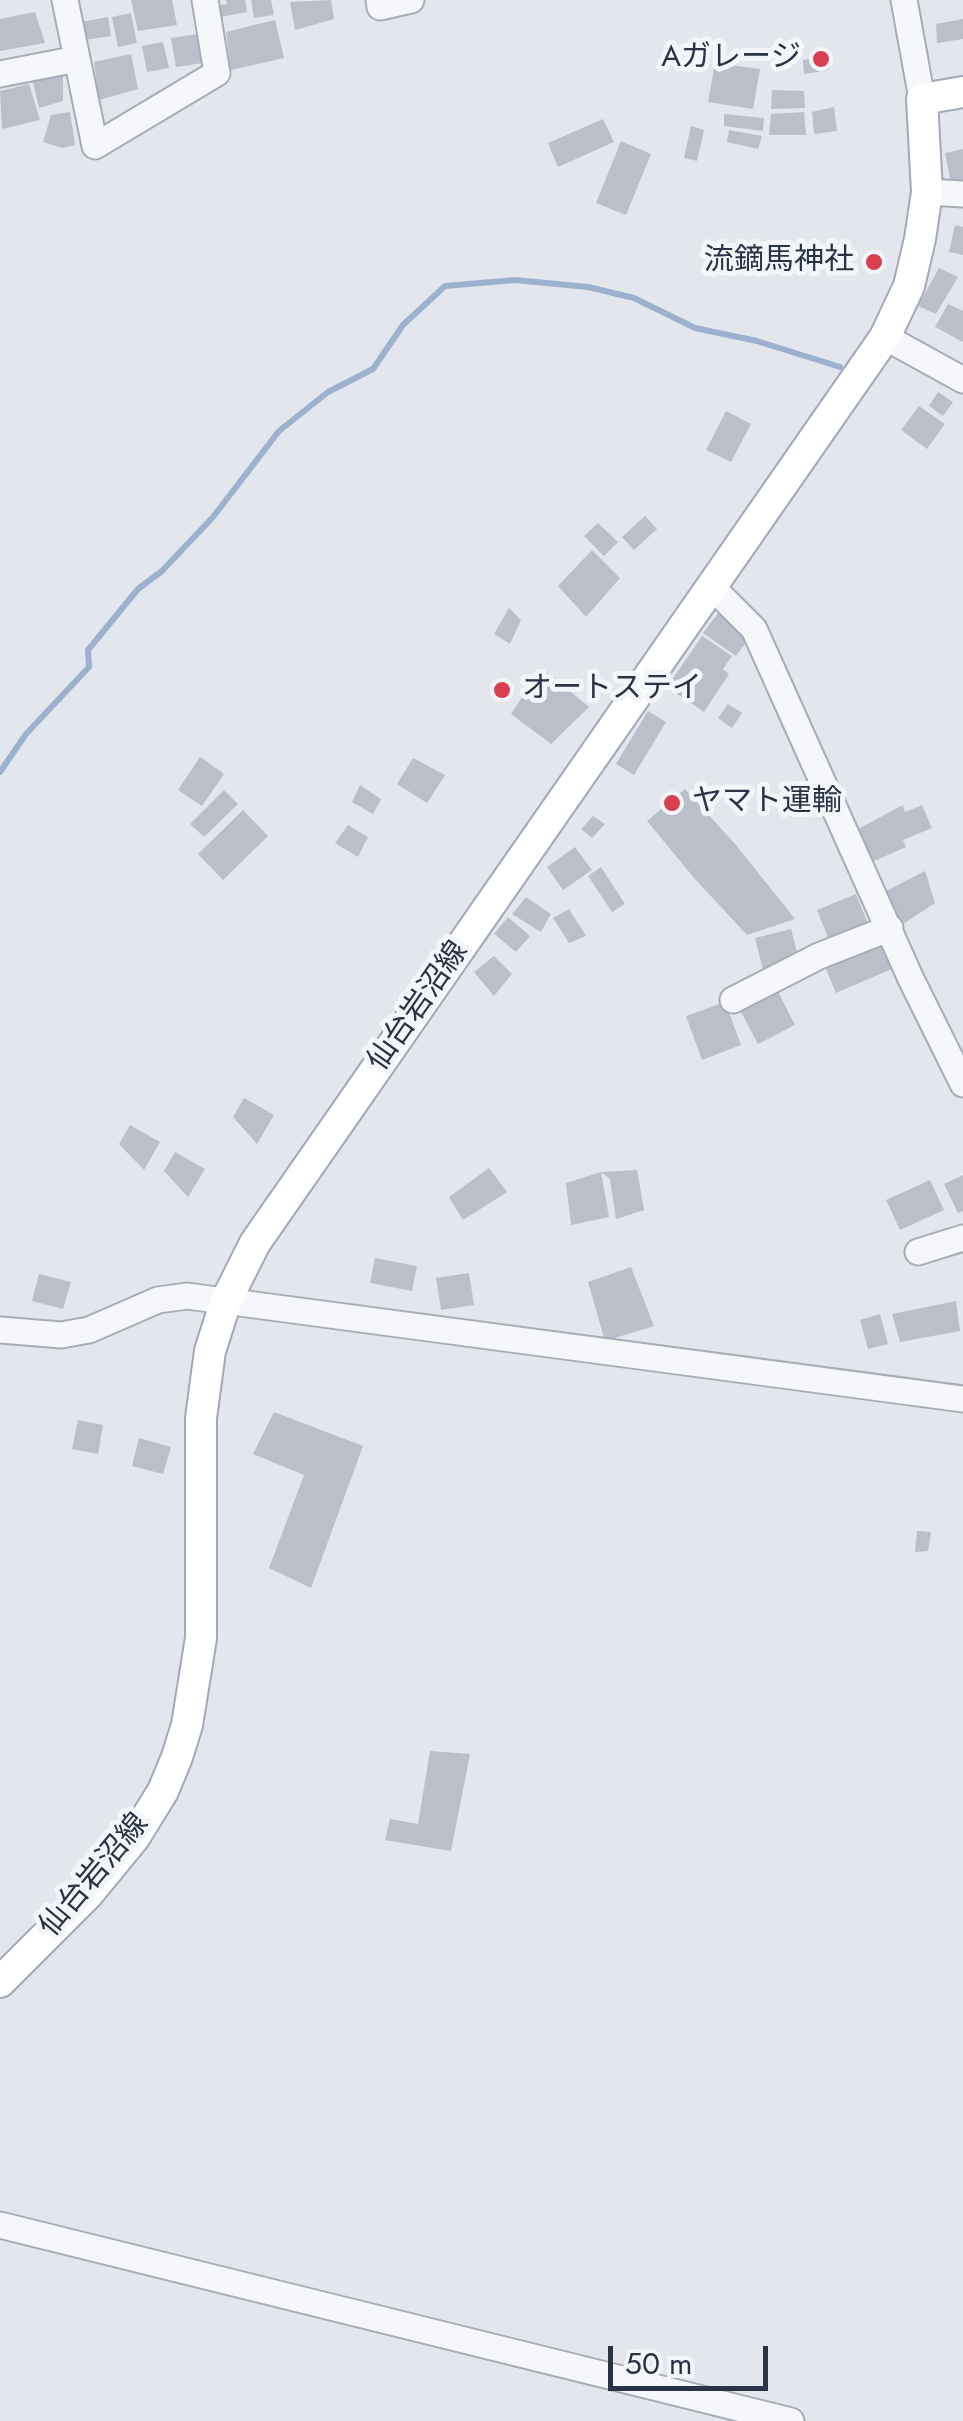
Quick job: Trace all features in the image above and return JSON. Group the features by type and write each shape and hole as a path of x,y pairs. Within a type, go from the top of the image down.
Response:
{"main road":[{"path":"922,98 963,92"},
{"name":"仙台岩沼線","path":"0,1982 88,1894 134,1838 164,1791 188,1724 201,1638 200,1418 210,1351 226,1301 256,1243 885,336 909,286 927,192 922,98"}],"street":[{"path":"65,0 95,146 217,73 205,0"},
{"path":"380,4 411,0"},
{"path":"904,0 922,98"},
{"path":"0,74 77,58"},
{"path":"927,192 963,194"},
{"path":"885,336 963,380"},
{"path":"710,586 754,629 963,1084"},
{"path":"733,1000 890,928"},
{"path":"918,1252 963,1238"},
{"path":"0,1330 61,1335 88,1330 158,1300 187,1296 963,1399"},
{"path":"0,2225 791,2421"}],"building":[{"path":"131,0 172,0 177,25 138,31"},
{"path":"226,0 245,0 247,12 215,18 213,6 227,4"},
{"path":"251,0 271,0 274,15 254,18"},
{"path":"331,0 334,19 295,30 290,2"},
{"path":"35,12 45,43 0,51 0,19"},
{"path":"131,13 137,43 118,47 112,17"},
{"path":"108,17 111,36 84,40 81,22"},
{"path":"963,19 963,39 937,43 936,24"},
{"path":"275,20 284,58 231,70 226,32"},
{"path":"198,34 203,63 176,67 171,38"},
{"path":"163,42 169,68 147,72 142,46"},
{"path":"131,54 138,89 99,100 94,62"},
{"path":"826,56 829,70 804,74 803,60"},
{"path":"715,63 760,69 753,109 708,102"},
{"path":"63,76 63,101 39,108 32,78"},
{"path":"29,84 40,120 2,129 0,91"},
{"path":"772,90 804,91 805,108 771,109"},
{"path":"834,107 837,131 814,134 812,112"},
{"path":"70,112 75,145 62,148 43,142 51,115"},
{"path":"804,112 806,135 769,135 771,114"},
{"path":"724,114 764,118 763,131 724,126"},
{"path":"603,119 614,142 558,167 548,143"},
{"path":"691,126 704,130 697,161 684,158"},
{"path":"729,130 762,136 758,149 727,142"},
{"path":"621,141 651,154 626,215 596,203"},
{"path":"963,149 963,186 952,189 945,153"},
{"path":"955,225 963,227 963,255 949,252"},
{"path":"939,268 958,277 936,314 918,306"},
{"path":"948,304 963,311 963,342 935,327"},
{"path":"938,392 953,402 943,416 929,406"},
{"path":"919,406 945,424 927,449 901,430"},
{"path":"726,411 751,424 731,462 706,450"},
{"path":"645,516 657,529 634,550 622,537"},
{"path":"598,523 618,542 604,556 584,536"},
{"path":"592,550 620,578 586,617 558,586"},
{"path":"509,608 521,620 510,644 494,634"},
{"path":"719,612 751,636 736,656 703,633"},
{"path":"702,636 732,656 723,669 729,674 704,712 667,687"},
{"path":"542,668 589,707 551,744 511,714"},
{"path":"728,704 742,713 732,728 718,718"},
{"path":"648,711 666,722 634,775 616,764"},
{"path":"200,757 224,774 202,806 178,790"},
{"path":"413,758 445,775 427,803 397,784"},
{"path":"360,785 381,799 373,814 352,802"},
{"path":"685,789 795,919 747,935 695,879 647,821"},
{"path":"224,790 238,804 204,837 190,824"},
{"path":"903,805 905,812 922,805 932,828 903,840 906,847 872,862 858,829"},
{"path":"243,810 268,836 223,880 198,854"},
{"path":"593,816 605,824 592,838 581,829"},
{"path":"348,825 368,837 358,857 335,843"},
{"path":"575,847 592,870 563,890 547,867"},
{"path":"601,867 625,904 612,912 588,876"},
{"path":"925,871 935,903 903,924 884,892"},
{"path":"856,894 870,929 831,945 817,910"},
{"path":"526,897 551,914 541,932 512,914"},
{"path":"569,909 586,936 569,943 553,918"},
{"path":"508,917 530,936 516,952 494,934"},
{"path":"791,929 801,968 765,977 755,938"},
{"path":"881,937 894,968 836,993 823,962"},
{"path":"494,956 512,974 494,996 474,972"},
{"path":"775,986 795,1025 758,1044 738,1006"},
{"path":"725,1002 741,1045 702,1060 686,1016"},
{"path":"244,1098 274,1115 257,1144 233,1117"},
{"path":"130,1125 160,1142 144,1170 119,1144"},
{"path":"175,1152 205,1169 188,1197 164,1171"},
{"path":"489,1168 507,1192 463,1220 449,1197"},
{"path":"637,1170 644,1210 616,1219 610,1179 601,1172"},
{"path":"601,1172 609,1217 571,1225 566,1183"},
{"path":"963,1175 963,1211 958,1213 944,1184"},
{"path":"930,1180 944,1210 900,1230 886,1200"},
{"path":"375,1258 417,1266 412,1291 370,1283"},
{"path":"631,1267 654,1326 605,1341 588,1282"},
{"path":"469,1273 474,1305 441,1310 436,1278"},
{"path":"39,1274 71,1282 63,1309 32,1301"},
{"path":"956,1301 960,1331 900,1342 892,1314"},
{"path":"880,1314 888,1344 868,1349 860,1320"},
{"path":"274,1412 363,1446 311,1588 269,1568 304,1475 253,1454"},
{"path":"78,1420 103,1425 98,1454 72,1449"},
{"path":"139,1438 171,1447 163,1474 132,1466"},
{"path":"917,1531 931,1532 928,1551 915,1552"},
{"path":"430,1751 470,1754 451,1851 385,1840 390,1819 418,1824"}],"waterway":[{"path":"0,772 26,734 89,667 88,650 138,589 162,571 213,517 279,431 328,392 373,369 403,325 445,286 515,280 588,287 634,298 695,328 757,341 840,367"}],"place":[{"name":"Aガレージ","path":"821,59"},
{"name":"流鏑馬神社","path":"874,262"},
{"name":"オートステイ","path":"502,690"},
{"name":"ヤマト運輸","path":"672,803"}]}
